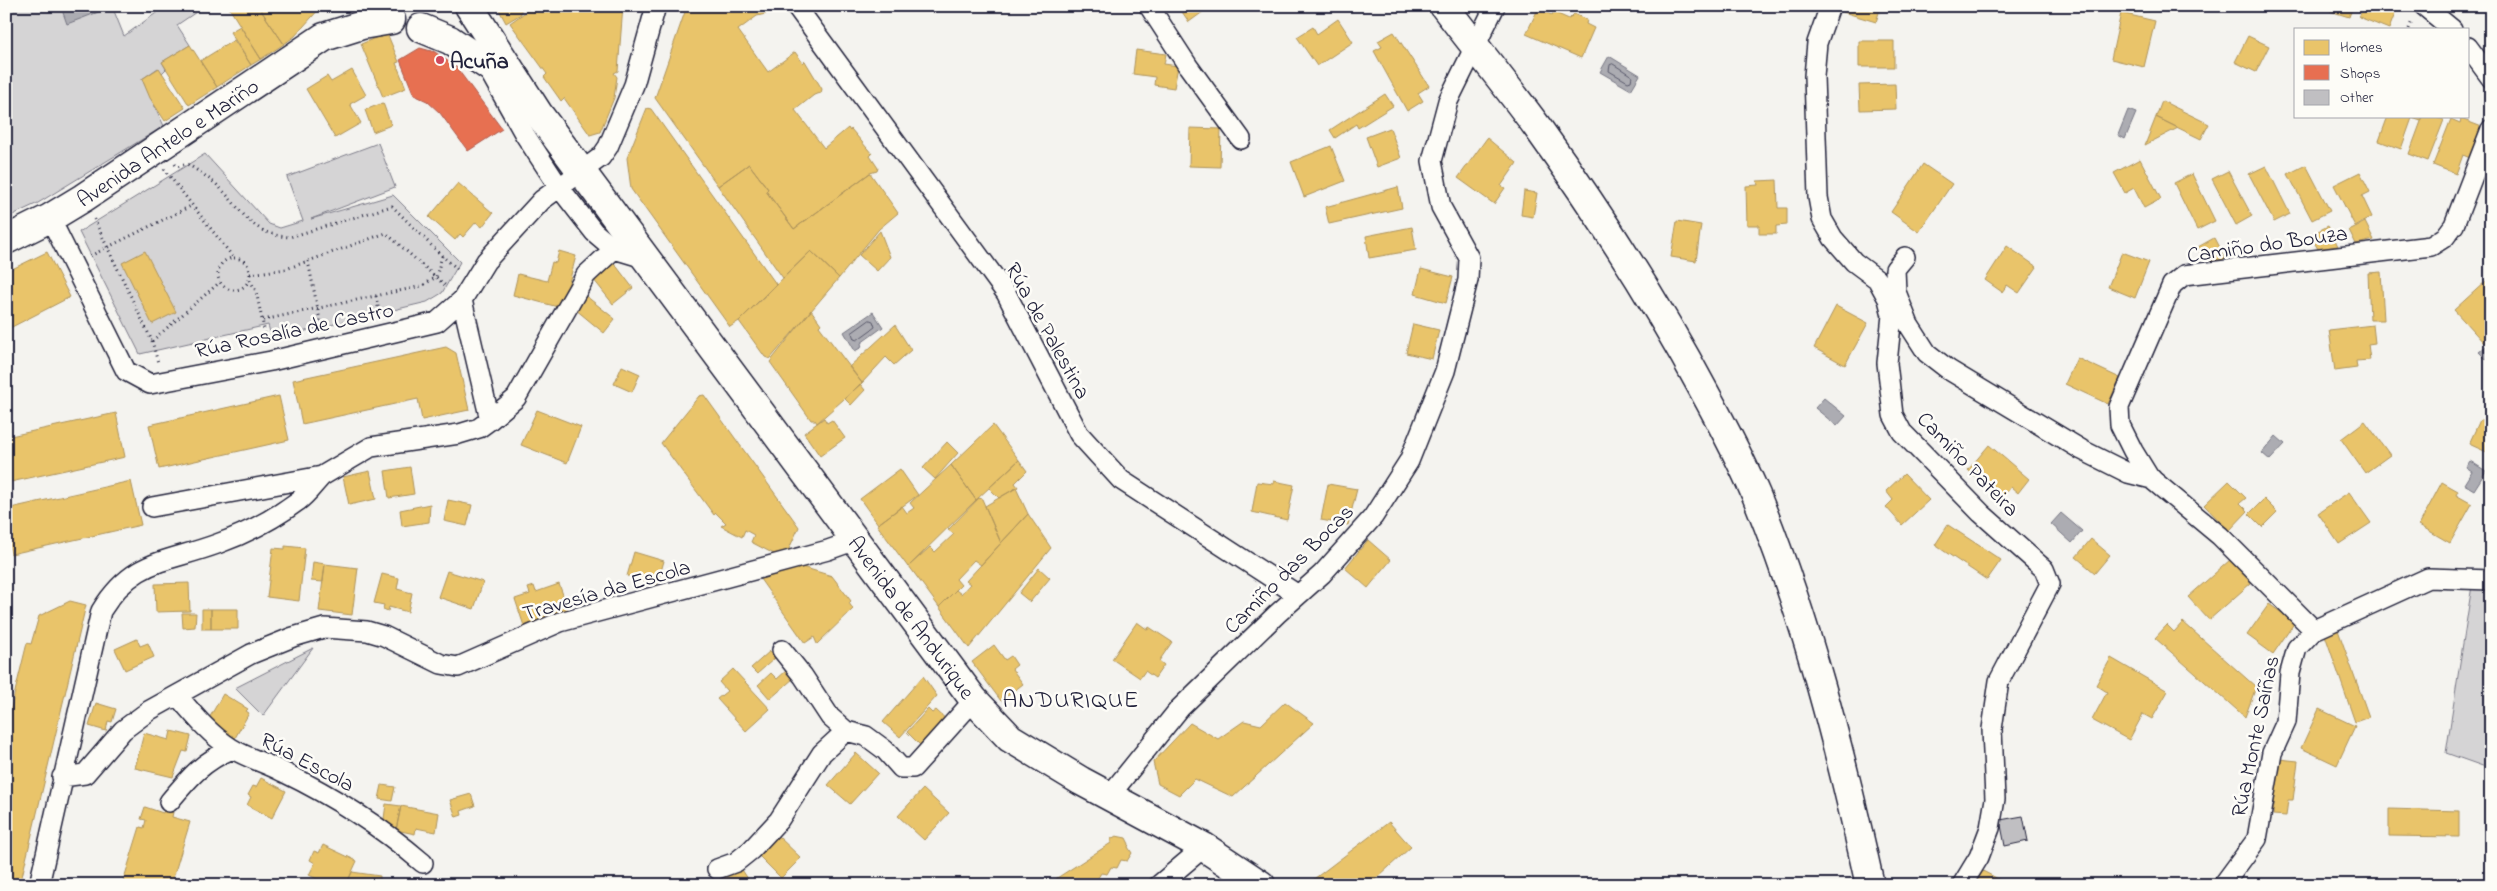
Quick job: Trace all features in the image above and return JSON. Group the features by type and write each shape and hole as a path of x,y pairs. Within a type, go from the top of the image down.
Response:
{"main road":[{"name":"Avenida Antelo e Mariño","path":"6,240 50,218 151,154 324,37 353,6"},
{"path":"421,28 442,21 457,6"},
{"name":"Avenida de Andurique","path":"469,6 519,86 570,179 647,258 974,700 1010,738 1081,781 1204,847 1261,885"},
{"path":"1444,6 1538,128 1618,244 1684,354 1725,431 1755,494 1797,611 1826,706 1870,885"},
{"name":"Avenida Antelo e Mariño","path":"324,37 362,25 385,13"},
{"path":"385,13 400,25 421,28 450,40 519,86"}],"street":[{"name":"Rúa Rosalía de Castro","path":"50,218 126,371 150,384 271,361 437,322 462,300 486,262 511,232 542,200 601,158 608,148 634,85 656,6"},
{"name":"Rúa de Palestina","path":"796,6 1006,294 1079,434 1121,480 1298,595"},
{"path":"1149,6 1188,66 1241,139"},
{"name":"Camiño das Bocas","path":"1110,795 1180,708 1322,574 1373,517 1409,461 1445,371 1468,280 1469,258 1441,207 1432,161 1448,101 1495,6"},
{"name":"Camiño Pateira","path":"1830,6 1817,43 1814,76 1818,197 1822,220 1833,238 1854,262 1877,279 1888,299 1892,315 1887,363 1893,415 1902,432 1974,506 2044,569 2050,584 2030,625 2005,666 1999,681 1992,729 1995,799 1990,828 1979,857 1962,885"},
{"path":"2424,6 2451,28"},
{"path":"2470,50 2491,78"},
{"name":"Avenida de Andurique","path":"484,64 525,135 570,179 594,232 614,249 647,258"},
{"name":"Camiño do Bouza","path":"2314,630 2220,536 2152,480 2133,451 2120,425 2119,407 2172,285 2184,275 2431,246 2444,237 2454,225 2491,129"},
{"path":"39,885 101,611 111,595 126,579 146,566 217,544 255,528 300,500 322,476 371,447 459,434 479,428 516,398 586,275 614,249"},
{"path":"1905,257 1895,269 1896,292 1909,325 1927,353 1949,370 2082,450 2128,473 2152,480"},
{"path":"462,300 490,420"},
{"path":"152,507 322,476"},
{"name":"Travesía da Escola","path":"62,777 85,774 123,730 150,710 251,654 293,637 324,628 367,631 384,636 442,664 458,667 560,622 656,598 828,550 856,540"},
{"name":"Rúa Monte Saíñas","path":"2223,885 2257,839 2272,753 2286,722 2290,673 2297,648 2314,630 2428,578 2491,580"},
{"path":"782,650 803,676 830,717 846,731 866,736 885,750 901,768 913,768 974,700"},
{"name":"Rúa Escola","path":"177,695 205,728 232,749 284,772 376,825 423,863"},
{"path":"717,869 736,862 752,850 778,820 822,753 846,731"},
{"path":"169,802 190,777 212,757 232,749"},
{"path":"1159,885 1204,847"}],"path":[{"path":"151,154 232,257 243,260 247,264 250,274 249,279 247,284 238,289 228,289 220,282 219,266 232,257"},
{"path":"177,167 187,164 216,184 256,228 274,236 290,237 392,206 442,256 474,281"},
{"path":"83,198 152,341 163,382"},
{"path":"74,264 193,205"},
{"path":"250,274 286,269 386,233 462,300"},
{"path":"263,320 422,286 436,277 442,256"},
{"path":"308,261 325,348"},
{"path":"249,279 256,291 271,361"},
{"path":"152,341 220,282"}],"shaded area":[{"path":"6,6 112,6 124,36 166,6 205,6 177,25 190,45 162,62 166,69 162,73 158,68 142,79 164,126 38,203 6,218"},
{"path":"378,143 395,187 311,219 393,195 460,262 442,293 427,302 272,339 268,325 140,354 79,232 205,154 269,224 280,228 303,221 287,177"},
{"path":"2491,577 2491,769 2446,753 2473,579"},
{"path":"313,648 263,716 235,688"}],"water":[{"path":"99,6 101,11 67,24 61,7"},
{"path":"1609,56 1640,75 1631,90 1600,72"},
{"path":"2128,110 2136,113 2125,139 2118,135"},
{"path":"873,312 883,327 861,343 862,347 855,351 844,332"},
{"path":"2491,342 2491,355 2486,359 2479,352"},
{"path":"1824,398 1846,416 1837,426 1815,408"},
{"path":"2276,436 2285,444 2270,460 2262,453"},
{"path":"2470,461 2486,471 2474,490 2464,484 2472,471 2466,467"},
{"path":"2061,513 2082,531 2072,543 2051,524"}],"building: Homes":[{"path":"228,6 258,6 284,44 261,59"},
{"path":"258,6 317,6 320,8 295,36 284,44"},
{"path":"497,6 521,6 521,14 506,23"},
{"path":"534,6 623,6 618,71 614,73 617,77 614,98 600,132 590,135 564,98 561,101 544,77 547,74 510,23"},
{"path":"687,6 761,6 766,14 757,16 738,30 768,72 795,52 803,63 805,61 822,89 821,93 814,95 795,110 824,148 848,128 850,131 851,129 872,154 870,156 878,168 877,171 870,173 794,229 749,164 718,186 655,98"},
{"path":"1178,6 1211,6 1189,22"},
{"path":"1845,6 1881,6 1876,22 1843,12"},
{"path":"2332,6 2353,6 2349,17 2330,11"},
{"path":"2364,6 2398,6 2389,28 2359,17"},
{"path":"1538,9 1552,15 1553,12 1569,19 1574,14 1587,20 1586,24 1594,28 1581,58 1526,34"},
{"path":"2121,13 2155,21 2144,67 2111,59"},
{"path":"1338,19 1353,42 1317,66 1297,37 1313,27 1317,34"},
{"path":"240,26 261,59 251,65 230,32"},
{"path":"1394,32 1429,86 1418,93 1423,101 1407,111 1374,51 1382,47 1378,41"},
{"path":"387,33 399,62 396,63 406,88 383,97 361,44"},
{"path":"2248,36 2269,46 2256,72 2235,62"},
{"path":"234,40 251,65 217,87 200,61"},
{"path":"1859,41 1894,41 1894,67 1859,67"},
{"path":"190,45 217,87 189,105 162,62"},
{"path":"1136,50 1166,54 1164,64 1178,66 1174,88 1154,85 1155,77 1133,74"},
{"path":"159,68 185,108 165,121 150,98 142,79"},
{"path":"352,70 366,95 350,104 361,123 335,138 306,89 327,76 331,82"},
{"path":"1895,84 1896,109 1860,110 1859,85"},
{"path":"1385,94 1393,106 1358,128 1356,124 1335,138 1330,130"},
{"path":"2162,101 2209,124 2201,139 2156,117"},
{"path":"383,103 391,125 373,132 365,110"},
{"path":"647,108 651,109 776,284 739,321 730,327 631,189 627,158"},
{"path":"2156,117 2178,128 2145,145"},
{"path":"2387,118 2412,118 2401,149 2379,141"},
{"path":"2422,118 2444,120 2428,161 2409,154"},
{"path":"2451,119 2460,123 2461,119 2482,127 2470,158 2463,155 2456,174 2433,165"},
{"path":"1190,128 1221,129 1220,167 1189,166"},
{"path":"1390,128 1401,158 1377,167 1366,137"},
{"path":"1487,138 1517,163 1501,186 1505,188 1494,204 1458,178"},
{"path":"1331,146 1345,181 1304,197 1291,162"},
{"path":"2140,159 2161,199 2144,208 2134,188 2125,193 2114,173"},
{"path":"749,164 794,229 870,173 898,213 879,229 839,278 811,251 783,278 718,186"},
{"path":"1923,164 1952,184 1919,232 1891,212"},
{"path":"2306,165 2330,211 2312,220 2288,174"},
{"path":"2266,166 2290,214 2274,222 2249,174"},
{"path":"2228,171 2252,216 2236,225 2212,179"},
{"path":"2360,172 2370,192 2362,196 2372,217 2355,226 2334,185"},
{"path":"2192,174 2215,221 2197,230 2174,183"},
{"path":"1777,180 1778,208 1787,208 1787,225 1776,226 1776,234 1759,234 1759,225 1747,225 1746,186 1758,185 1757,181"},
{"path":"458,183 493,213 482,227 476,222 463,237 460,234 455,240 429,217"},
{"path":"1398,187 1402,208 1329,224 1325,207"},
{"path":"1524,191 1537,193 1533,217 1521,215"},
{"path":"1677,221 1701,225 1696,261 1671,257"},
{"path":"2365,222 2374,240 2356,244 2349,230"},
{"path":"2328,226 2338,246 2318,249 2310,235"},
{"path":"1412,227 1416,250 1369,258 1366,236"},
{"path":"880,231 890,257 877,271 859,255"},
{"path":"2214,238 2225,259 2204,261 2198,247"},
{"path":"2007,246 2037,267 2019,293 2007,285 2002,292 1985,280"},
{"path":"145,251 176,312 152,324 122,263"},
{"path":"559,251 576,256 566,294 558,307 513,295 518,274 547,281 552,262 556,263"},
{"path":"811,251 839,278 770,359 765,357 739,321"},
{"path":"47,252 70,297 6,330 6,272"},
{"path":"2122,252 2149,262 2135,298 2108,287"},
{"path":"614,263 633,288 613,304 594,280"},
{"path":"1421,269 1453,277 1446,303 1415,294"},
{"path":"2381,272 2384,320 2370,320 2368,273"},
{"path":"2486,281 2491,286 2491,336 2484,343 2454,310"},
{"path":"586,296 615,319 604,333 575,309"},
{"path":"1836,306 1868,323 1845,365 1814,348"},
{"path":"811,310 821,324 819,326 862,383 817,423 815,420 811,420 770,362"},
{"path":"1413,324 1439,330 1432,359 1406,353"},
{"path":"895,325 911,350 894,365 886,357 862,383 849,367"},
{"path":"2373,325 2375,343 2368,344 2370,360 2356,361 2357,368 2335,371 2329,330"},
{"path":"446,347 456,353 469,410 422,420 418,399 302,424 293,380"},
{"path":"2077,358 2120,378 2108,404 2065,384"},
{"path":"622,366 640,374 632,392 614,384"},
{"path":"860,384 865,390 851,405 845,399"},
{"path":"704,395 799,527 788,551 776,555 751,542 754,535 745,530 742,537 721,526 726,523 716,513 714,515 661,443 699,396"},
{"path":"279,396 289,440 159,469 149,425"},
{"path":"537,410 581,427 567,463 521,445"},
{"path":"116,413 125,457 6,483 6,437"},
{"path":"824,418 827,423 832,420 845,438 820,456 804,433"},
{"path":"2480,420 2491,425 2491,454 2469,444"},
{"path":"2365,421 2390,455 2365,473 2341,439"},
{"path":"993,425 1019,460 976,500 951,465"},
{"path":"947,442 958,453 935,479 923,468"},
{"path":"1989,445 2029,479 2018,493 2011,487 2002,498 1968,470"},
{"path":"1019,460 1027,471 1015,483 1018,487 999,498 989,488"},
{"path":"951,465 976,500 908,567 877,525 902,506 907,513 914,508 910,503"},
{"path":"410,467 414,494 389,498 385,471"},
{"path":"900,469 918,495 878,524 860,499"},
{"path":"370,471 376,499 349,505 343,477"},
{"path":"1904,474 1929,500 1902,525 1886,507 1893,500 1886,491"},
{"path":"131,481 141,525 11,554 6,534 6,509"},
{"path":"1274,481 1294,485 1287,520 1252,512 1257,482 1274,484"},
{"path":"2229,481 2246,498 2240,503 2248,511 2229,531 2204,505"},
{"path":"2442,482 2458,491 2456,495 2472,504 2450,543 2419,525"},
{"path":"1328,484 1357,489 1348,525 1321,520"},
{"path":"1016,488 1028,514 1001,543 985,506"},
{"path":"2349,492 2371,523 2339,544 2318,513"},
{"path":"979,498 982,499 1001,543 981,565 974,560 956,579 961,585 939,607 909,566 930,547 935,552 954,534 948,530"},
{"path":"2264,499 2277,512 2262,527 2249,514"},
{"path":"448,500 472,505 467,526 444,521"},
{"path":"430,504 429,522 402,526 400,510"},
{"path":"1028,514 1051,548 969,648 939,607 956,590 961,594 970,584 966,581"},
{"path":"1948,525 2001,560 1987,580 1935,545"},
{"path":"2091,539 2110,555 2095,573 2076,557"},
{"path":"1368,540 1391,560 1368,588 1345,568"},
{"path":"285,546 305,548 299,601 267,597 273,548 285,549"},
{"path":"634,552 664,561 657,585 627,576"},
{"path":"2230,560 2251,583 2209,620 2188,597"},
{"path":"313,562 325,564 323,582 311,581"},
{"path":"325,564 358,568 352,615 319,611"},
{"path":"802,567 832,576 851,601 849,603 853,609 817,644 814,637 805,643 760,579"},
{"path":"1039,568 1050,578 1030,602 1019,593"},
{"path":"447,571 483,582 474,609 438,597"},
{"path":"382,574 399,578 397,589 412,593 408,612 389,607 388,611 383,609 384,605 374,603"},
{"path":"189,583 190,611 156,612 155,584"},
{"path":"559,584 569,611 524,626 515,599 530,594 528,588 534,586 536,592"},
{"path":"70,601 86,605 20,885 18,885 6,882 6,712 7,708 11,708 27,643 31,644 39,616"},
{"path":"2269,604 2295,622 2273,654 2247,635"},
{"path":"202,609 211,609 211,629 202,629"},
{"path":"211,609 238,609 238,629 211,629"},
{"path":"182,613 196,613 195,627 183,628"},
{"path":"1137,622 1148,630 1149,627 1172,642 1159,661 1164,665 1155,678 1145,671 1140,678 1112,659"},
{"path":"2183,622 2256,687 2245,717 2155,638 2167,625 2174,632"},
{"path":"2338,630 2369,717 2355,722 2325,635"},
{"path":"137,639 140,646 148,643 154,657 125,670 115,649"},
{"path":"994,645 1005,660 1011,656 1017,665 1012,669 1023,684 1001,701 972,662"},
{"path":"770,651 775,658 757,674 751,668"},
{"path":"2111,658 2168,691 2152,719 2143,714 2129,740 2092,720 2107,692 2096,685"},
{"path":"733,669 770,709 746,731 717,699 727,691 719,682"},
{"path":"787,670 794,678 770,699 758,685 771,673 777,679"},
{"path":"923,676 937,696 900,737 883,722"},
{"path":"223,694 248,709 246,711 249,713 235,738 207,722"},
{"path":"1285,702 1314,723 1233,797 1195,779 1179,795 1158,784 1153,762 1190,723 1218,739 1244,721 1261,725"},
{"path":"96,703 116,709 112,722 108,721 106,731 89,726"},
{"path":"928,709 932,713 936,710 949,722 924,749 907,732"},
{"path":"2319,709 2355,726 2337,765 2301,748"},
{"path":"171,731 191,736 187,752 183,751 173,777 135,768 144,733 169,740"},
{"path":"856,753 878,773 850,804 828,785"},
{"path":"2279,759 2298,761 2293,800 2288,800 2286,816 2273,815"},
{"path":"261,778 286,791 272,818 247,805 251,797 248,795"},
{"path":"382,785 395,787 392,801 379,799"},
{"path":"923,789 949,813 924,840 898,816"},
{"path":"471,794 475,806 461,811 462,815 456,817 450,800"},
{"path":"386,804 401,806 395,835 383,826"},
{"path":"401,806 439,813 436,832 416,828 415,834 396,830"},
{"path":"145,807 163,813 164,810 173,812 172,817 190,822 171,885 122,885 140,827 144,828 146,820 141,819"},
{"path":"2389,809 2459,811 2459,837 2389,836"},
{"path":"1389,822 1411,847 1369,885 1312,885 1310,882"},
{"path":"778,836 801,858 781,878 759,856"},
{"path":"1116,836 1126,838 1129,844 1128,847 1132,853 1127,861 1121,860 1117,868 1111,867 1107,874 1101,873 1096,881 1090,880 1088,885 1053,885 1057,878 1111,843 1111,839"},
{"path":"323,845 357,861 346,885 329,885 309,875 315,863 310,860 314,851 319,853"},
{"path":"739,865 748,879 740,885 718,885 715,880"},
{"path":"1979,869 2000,880 1998,885 1972,883"},
{"path":"352,872 380,876 379,885 346,885"}],"building: Shops":[{"path":"420,48 435,52 456,67 502,129 468,151 440,113 427,101 414,95 400,60"}],"building: Other":[{"path":"2023,816 2028,841 2005,846 2000,820"}],"place":[{"name":"Acuña","path":"440,60"}],"district":[{"name":"ANDURIQUE","path":"1071,699"}]}
